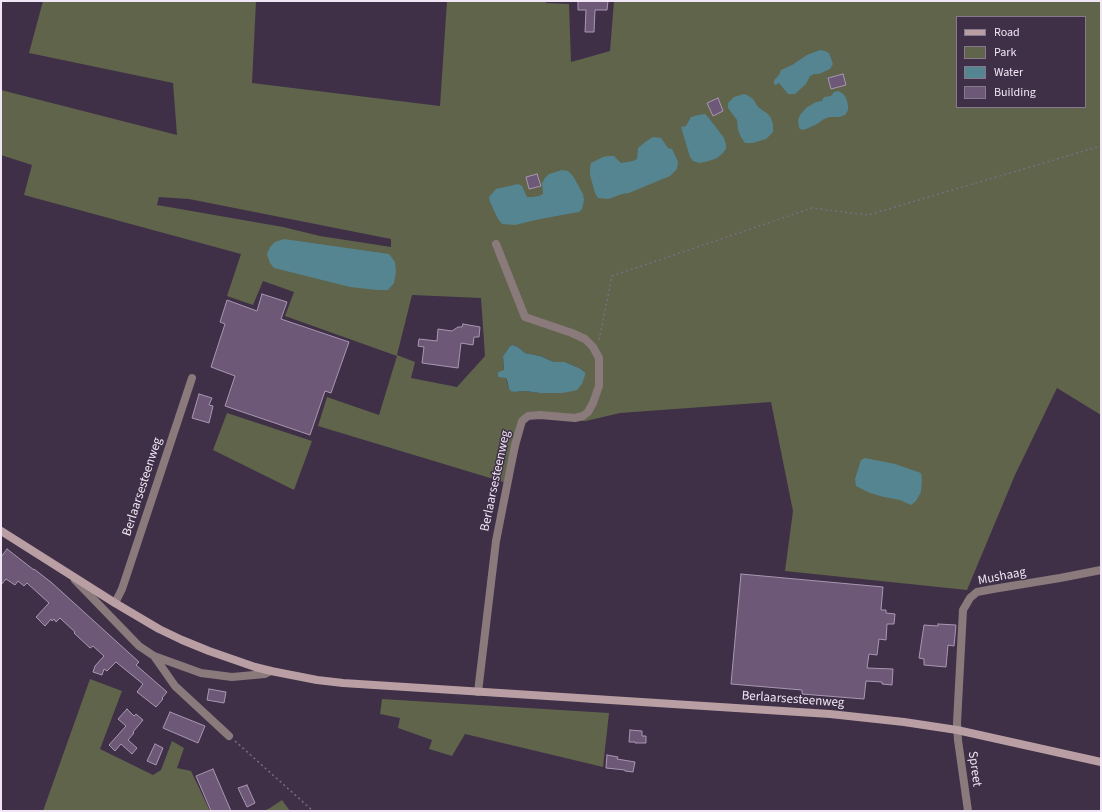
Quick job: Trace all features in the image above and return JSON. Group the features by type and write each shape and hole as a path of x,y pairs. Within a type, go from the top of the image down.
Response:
{"street":[{"name":"Berlaarsesteenweg","path":"478,692 496,541 515,445 522,421 528,416 540,415 575,418 583,416 588,412 594,403 600,373 599,358 593,347 585,339 525,317 496,244"},
{"name":"Berlaarsesteenweg","path":"115,603 122,588 140,536 192,378"},
{"name":"Berlaarsesteenweg","path":"1,531 146,622 182,640 232,660 271,671 336,682 830,714 904,722 957,730 1101,762"},
{"name":"Mushaag","path":"957,730 963,610 970,598 978,592 1101,570"},
{"name":"Berlaarsesteenweg","path":"71,576 139,646 154,656 201,673 232,677 265,674 271,671"},
{"name":"Berlaarsesteenweg","path":"154,656 175,686 229,736"},
{"name":"Spreet","path":"957,730 968,811"}],"path":[{"path":"596,353 612,276 812,208 868,215 1101,146"},
{"path":"229,736 313,811"}],"green space":[{"path":"43,1 256,1 252,83 440,106 447,1 546,1 546,3 569,4 571,62 610,51 614,1 1101,1 1101,415 1057,388 1015,475 967,590 785,571 793,511 771,402 620,413 586,421 531,418 525,422 510,484 318,426 327,397 379,415 397,356 285,316 294,292 263,281 253,305 227,296 241,254 24,195 32,165 1,155 1,90 177,135 173,83 29,53","holes":["159,197 189,199 391,239 391,247 320,236 283,227 157,205","412,295 481,298 485,356 457,387 411,378 415,362 397,355","513,345 525,353 540,356 554,362 565,362 585,372 563,393 540,393 525,391 514,392 509,389 506,378 498,372 504,371 503,356 510,346"]},
{"path":"227,413 312,441 294,490 213,450"},
{"path":"90,679 122,691 100,749 153,775 161,770 172,741 184,748 177,768 191,771 210,811 43,811"},
{"path":"382,699 609,713 603,767 465,734 452,756 429,749 432,740 398,728 400,718 380,714"},
{"path":"282,800 290,811 264,811 270,808"}],"water":[{"path":"820,50 829,53 833,64 830,69 810,76 806,84 795,94 788,94 779,83 774,84 774,80 779,75 781,70 807,55"},
{"path":"838,91 845,96 847,101 848,110 845,115 824,119 806,129 802,130 799,128 798,120 806,108 816,102 822,101 824,97 831,96 834,92"},
{"path":"744,94 753,99 758,107 771,118 773,132 766,139 753,143 745,143 741,137 738,130 737,120 728,108 728,103 734,97"},
{"path":"705,114 724,138 726,149 717,158 700,163 693,161 690,157 681,127 686,126 691,117"},
{"path":"653,137 661,138 668,148 672,149 678,162 677,169 670,176 629,193 609,199 598,198 590,175 591,163 603,157 609,156 614,156 621,163 633,161 637,159 638,148"},
{"path":"562,170 568,171 573,176 583,194 584,200 582,209 579,212 515,225 502,224 498,219 489,197 496,189 518,184 522,186 527,197 539,196 543,194 542,183 545,178 549,174"},
{"path":"284,239 389,254 395,262 396,272 394,283 388,290 350,287 274,268 270,263 267,254 270,247 275,242"},
{"path":"513,345 525,353 540,356 554,362 565,362 579,368 585,372 582,384 577,390 563,393 511,391 506,378 498,377 498,372 504,370 503,356 510,346"},
{"path":"865,458 895,464 921,473 921,492 916,501 911,505 900,500 870,493 856,486 855,479 861,460"}],"building":[{"path":"578,1 608,1 607,10 595,10 594,32 585,32 586,10 578,10"},
{"path":"843,74 846,85 831,89 828,78"},
{"path":"718,98 723,111 713,116 707,103"},
{"path":"537,174 541,186 529,189 526,177"},
{"path":"262,294 287,302 281,319 349,342 331,393 325,391 310,435 225,406 235,376 211,367 225,324 220,322 227,300 257,311"},
{"path":"463,324 480,327 479,337 474,337 473,345 461,343 458,368 422,363 424,347 418,346 419,339 437,341 438,329 452,331 458,327 462,327"},
{"path":"199,394 212,398 209,405 213,406 209,423 192,418"},
{"path":"7,549 52,583 139,662 136,665 167,692 156,707 137,692 143,684 116,662 107,671 104,669 102,675 93,672 95,666 104,656 93,646 90,648 60,618 56,622 54,619 52,621 51,619 45,626 36,617 49,603 27,583 24,586 18,581 15,585 6,579 1,585 1,557"},
{"path":"741,574 883,587 881,610 886,610 886,613 895,614 894,624 887,624 886,640 879,639 877,655 869,654 867,668 893,669 892,685 882,684 882,682 866,681 864,699 802,694 802,690 731,684"},
{"path":"938,624 956,625 954,646 948,645 946,667 924,665 924,659 919,658 924,625 938,626"},
{"path":"209,689 226,692 224,703 207,700"},
{"path":"127,709 134,716 136,714 143,720 128,740 137,748 132,754 121,744 115,751 109,745 126,726 118,719"},
{"path":"170,712 205,726 198,743 163,728"},
{"path":"630,730 642,731 642,736 646,736 646,743 629,742"},
{"path":"155,744 163,748 156,765 147,761"},
{"path":"607,755 618,757 617,759 635,762 633,772 606,768"},
{"path":"213,769 231,811 211,811 196,776"},
{"path":"247,785 255,803 247,807 238,788"}]}
